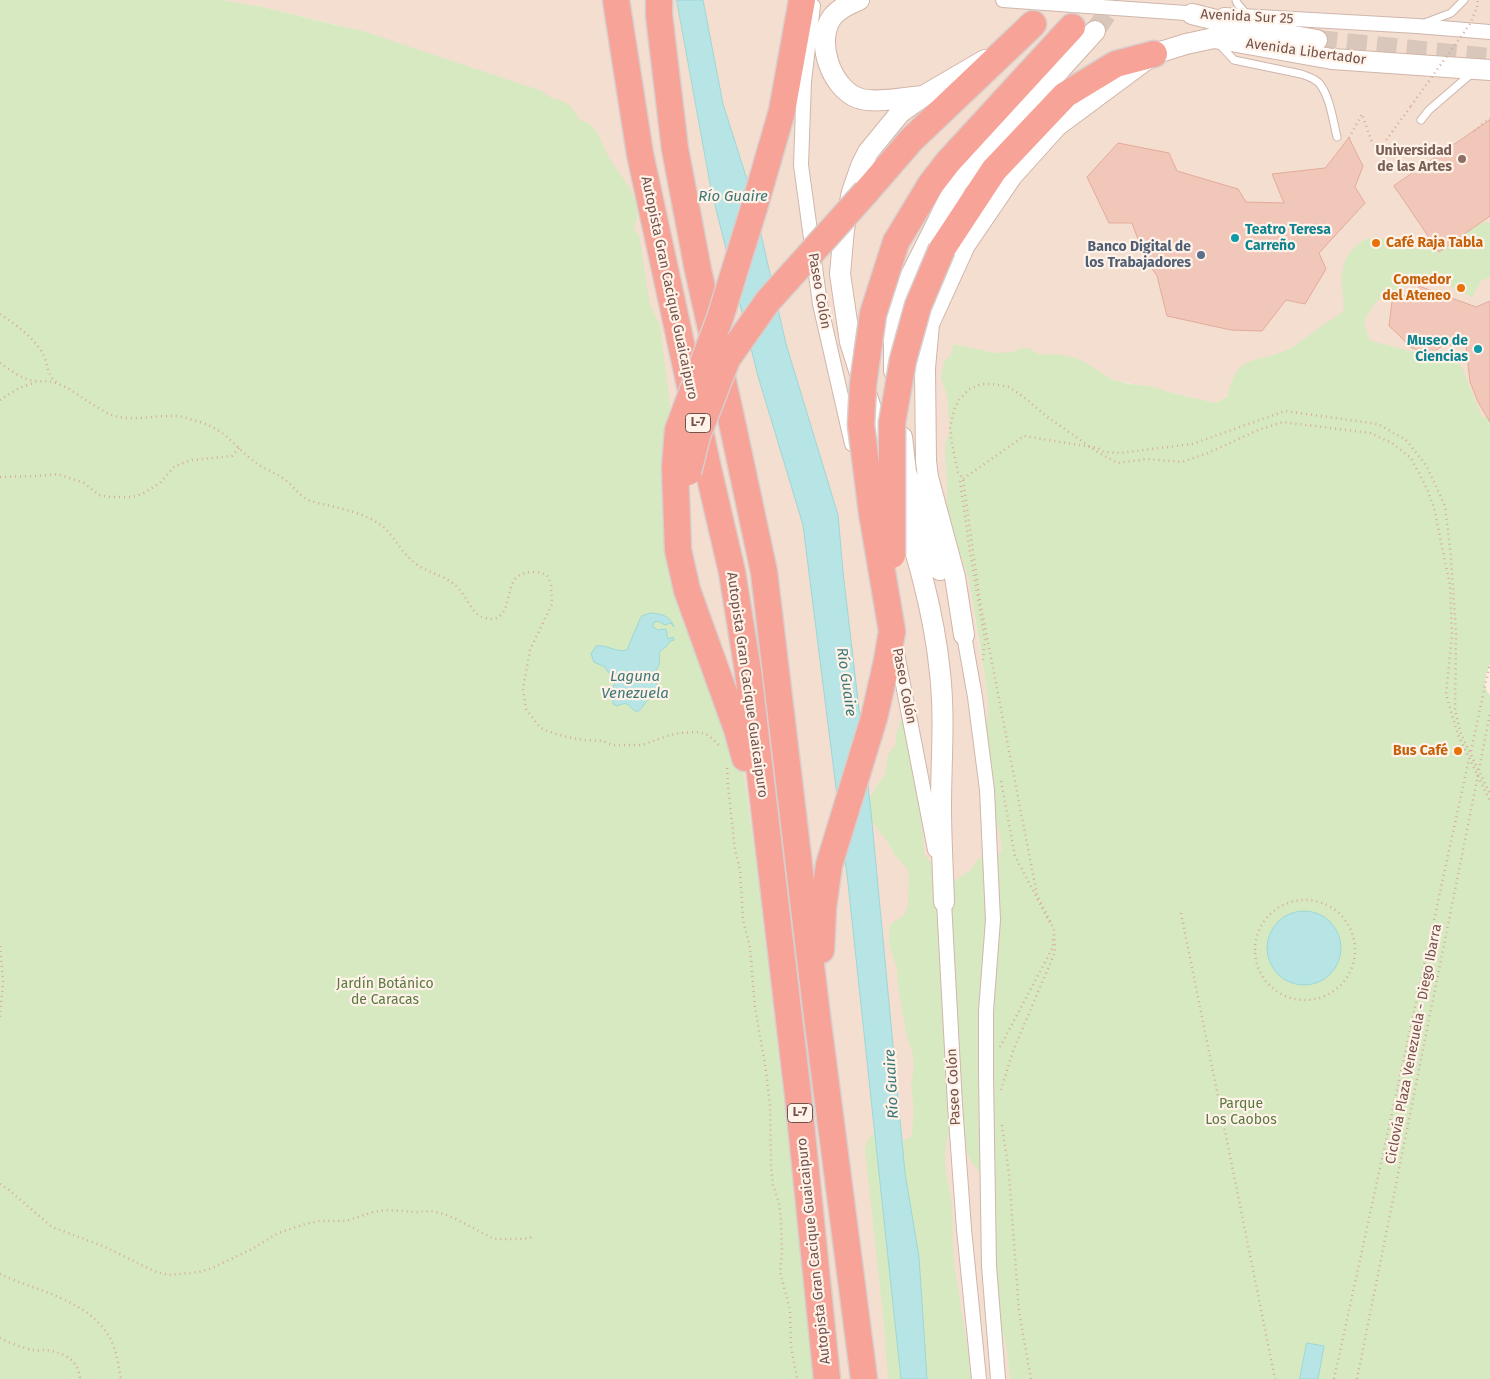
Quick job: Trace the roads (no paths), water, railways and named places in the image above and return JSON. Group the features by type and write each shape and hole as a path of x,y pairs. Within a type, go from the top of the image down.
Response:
{"highway":[{"name":"Autopista Gran Cacique Guaicaipuro","path":"616,0 640,154 732,572 748,671 798,1095 826,1379"},
{"path":"768,848 737,729 687,590 678,550 681,470 678,430 720,318 782,111 806,0"},
{"name":"Autopista Gran Cacique Guaicaipuro","path":"659,8 675,149 698,270 764,572 816,1008 864,1379"},
{"path":"681,470 697,436 727,359 768,301 911,140 1033,24"},
{"path":"892,631 872,513 862,425 863,385 873,314 896,242 931,184 948,162 1083,29"},
{"path":"816,1008 820,972 823,907 829,865 874,718 892,631 892,423 903,360 918,306 942,249 994,170 1065,95 1116,64 1154,54"}],"main road":[{"path":"859,0 846,6 833,17 826,30 826,57 837,80 847,91 858,98 869,100 925,95"},
{"path":"1192,14 1248,28 1317,40 1214,38"},
{"path":"944,902 941,806 943,726 940,674 934,624 916,549 850,342 840,274 844,229 852,192 868,152 900,113 925,95 978,65 1033,24"},
{"path":"964,635 906,472 894,369 894,327 902,293 957,183 1083,29"},
{"name":"Avenida Libertador","path":"964,635 954,577 928,477 926,461 925,368 929,324 965,245 1012,176 1057,126 1154,54 1214,38 1332,59 1484,70"}],"street":[{"name":"Paseo Colón","path":"806,0 801,165 820,304 882,574 944,902 964,1229 979,1379"},
{"name":"Avenida Sur 25","path":"1003,0 1156,9 1192,14 1418,26 1490,32"},
{"path":"964,635 975,697 987,790 993,920 986,1010 986,1074 988,1247 998,1379"}],"lane":[{"path":"1236,0 1248,16"},
{"path":"1418,26 1451,13 1464,0"},
{"path":"1214,38 1234,60 1301,74 1319,84 1329,103 1337,137"},
{"path":"1421,120 1429,110 1484,70"}],"water":[{"name":"Río Guaire","path":"677,0 703,0 723,104 752,195 786,344 838,515 871,812 905,1173 919,1257 927,1379 901,1379 848,883 803,525 758,376 711,189"},
{"name":"Laguna Venezuela","path":"651,613 662,615 670,620 674,627 671,623 665,625 658,621 653,623 653,627 658,630 666,629 668,639 673,637 674,640 669,642 660,651 659,664 654,674 658,688 657,695 656,693 653,694 637,712 626,704 617,706 613,704 613,687 618,674 608,672 605,667 594,662 591,654 596,646 623,651 627,650 640,619 642,616"},
{"path":"1304,911 1325,917 1335,927 1341,948 1335,969 1325,979 1304,985 1283,979 1273,969 1267,948 1273,927 1283,917"},
{"path":"1307,1343 1324,1346 1318,1379 1300,1379"}],"tunnel":[{"path":"1095,31 1116,0"},
{"path":"1317,40 1490,58"}],"place":[{"name":"Universidad de las Artes","path":"1462,159"},
{"name":"Teatro Teresa Carreño","path":"1235,238"},
{"name":"Café Raja Tabla","path":"1376,243"},
{"name":"Banco Digital de los Trabajadores","path":"1201,255"},
{"name":"Comedor del Ateneo","path":"1461,288"},
{"name":"Museo de Ciencias","path":"1478,349"},
{"name":"Bus Café","path":"1458,751"}],"park label":[{"name":"Jardín Botánico de Caracas","path":"385,992"},
{"name":"Parque Los Caobos","path":"1241,1112"}]}
